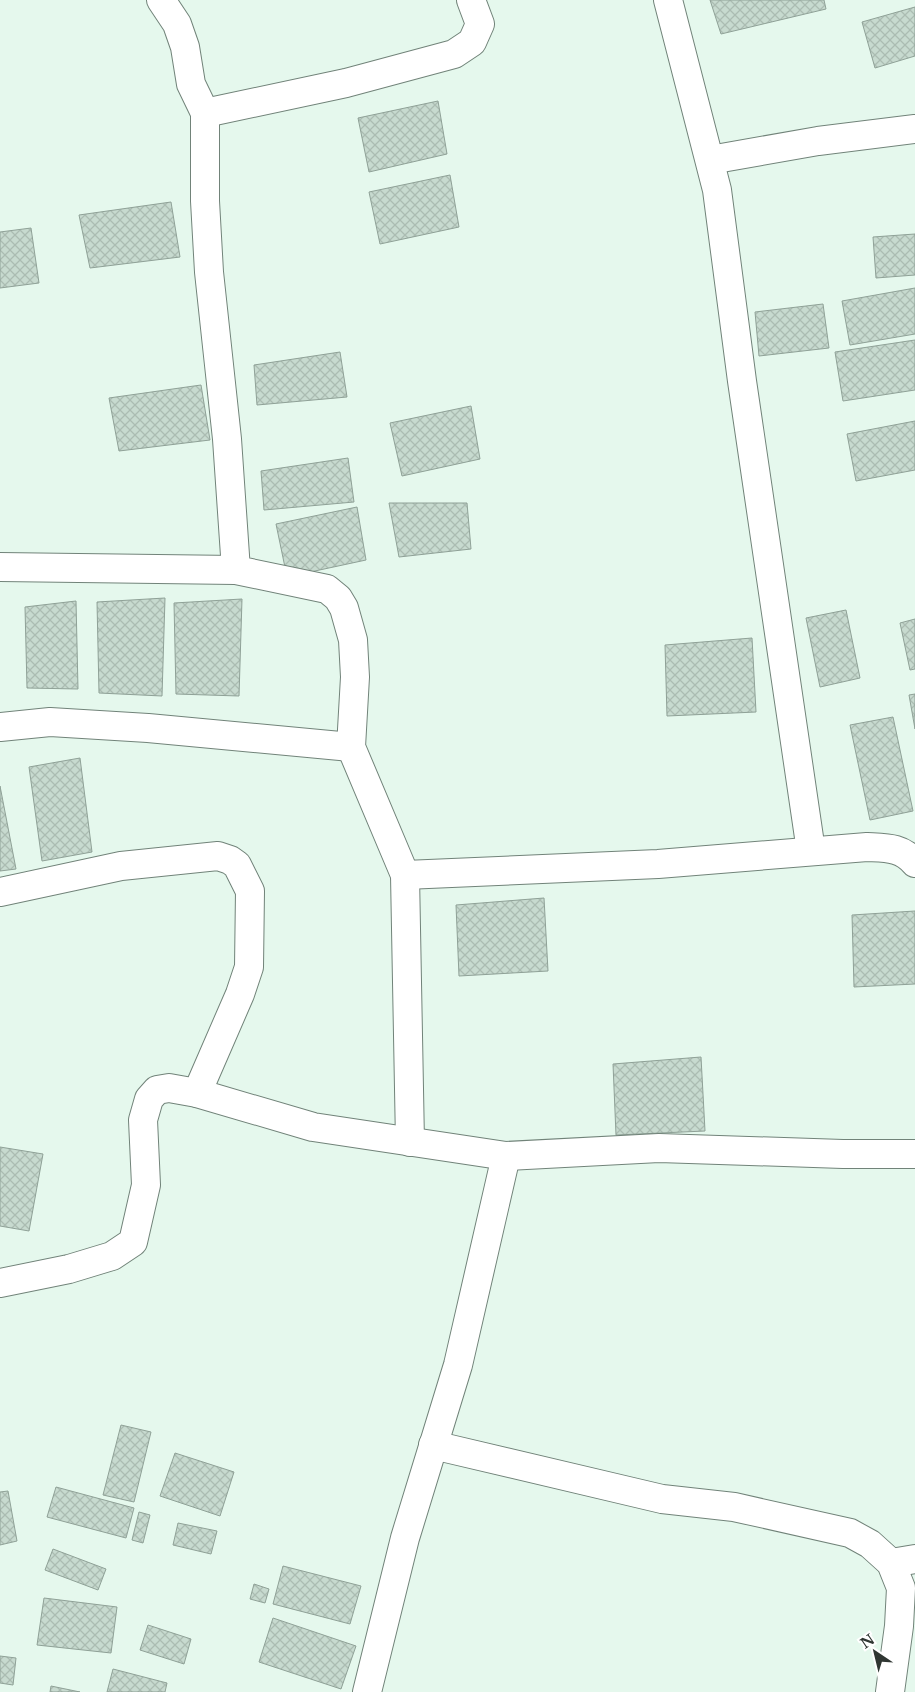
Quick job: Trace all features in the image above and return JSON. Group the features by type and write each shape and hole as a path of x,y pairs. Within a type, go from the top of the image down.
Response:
{"street":[{"path":"161,0 177,24 185,46 191,84 205,113 205,201 209,272 228,439 236,570"},
{"path":"205,113 346,83 454,54 472,42 480,24 471,0"},
{"path":"668,0 717,190 743,391 811,851"},
{"path":"710,160 818,141 915,129"},
{"path":"0,567 236,570 327,589 338,598 344,608 353,640 355,677 351,747 405,875 410,1142"},
{"path":"0,727 50,722 148,728 351,747"},
{"path":"405,875 658,864 867,847 894,848 910,856 915,863"},
{"path":"0,892 122,866 218,856 230,860 237,865 250,891 248,967 240,994 197,1093"},
{"path":"0,1283 69,1269 112,1256 133,1242 146,1185 143,1120 149,1099 157,1090 169,1088 197,1093 313,1127 506,1156 659,1148 843,1154 915,1154"},
{"path":"367,1692 405,1538 458,1365 506,1156"},
{"path":"433,1445 662,1499 734,1506 850,1533 903,1561 899,1626 890,1692"}],"building":[{"path":"710,0 824,0 826,9 721,34"},
{"path":"915,7 915,56 875,68 862,22"},
{"path":"438,101 447,154 369,172 358,118"},
{"path":"450,175 459,227 380,244 369,192"},
{"path":"171,202 180,257 90,268 79,215"},
{"path":"31,228 39,283 0,288 0,232"},
{"path":"915,234 915,275 876,278 873,237"},
{"path":"915,288 915,334 850,345 842,301"},
{"path":"823,304 829,348 759,356 755,312"},
{"path":"915,340 915,390 843,401 835,352"},
{"path":"340,352 347,397 257,405 254,365"},
{"path":"201,385 210,440 119,451 109,398"},
{"path":"471,406 480,459 402,476 390,423"},
{"path":"915,421 915,470 856,481 847,434"},
{"path":"348,458 354,502 264,510 261,471"},
{"path":"389,503 467,503 471,549 399,557"},
{"path":"357,507 366,560 287,577 276,524"},
{"path":"165,598 162,696 99,693 97,602"},
{"path":"242,599 239,696 176,694 174,603"},
{"path":"76,601 78,689 27,688 25,607"},
{"path":"846,610 860,678 820,687 806,618"},
{"path":"915,619 915,669 910,670 900,623"},
{"path":"752,638 756,712 667,716 665,645"},
{"path":"915,694 915,729 909,695"},
{"path":"893,717 913,811 870,820 850,725"},
{"path":"80,758 92,852 42,861 29,767"},
{"path":"0,786 16,869 0,871"},
{"path":"544,898 548,971 459,976 456,905"},
{"path":"915,911 915,984 854,987 852,915"},
{"path":"701,1057 705,1131 616,1135 613,1064"},
{"path":"0,1147 43,1154 29,1231 0,1226"},
{"path":"121,1425 151,1432 134,1502 103,1495"},
{"path":"175,1453 234,1472 220,1516 160,1496"},
{"path":"56,1487 134,1508 126,1538 47,1517"},
{"path":"8,1491 17,1541 0,1545 0,1492"},
{"path":"139,1512 150,1515 143,1543 132,1540"},
{"path":"178,1523 217,1531 211,1554 173,1545"},
{"path":"53,1549 106,1569 98,1590 45,1570"},
{"path":"283,1566 361,1586 350,1624 273,1604"},
{"path":"254,1584 269,1589 265,1603 250,1599"},
{"path":"44,1598 117,1607 111,1653 37,1645"},
{"path":"273,1618 356,1646 341,1689 259,1662"},
{"path":"148,1625 191,1639 184,1664 140,1650"},
{"path":"0,1656 16,1658 13,1685 0,1683"},
{"path":"113,1669 167,1683 165,1692 107,1692"},
{"path":"51,1686 80,1692 50,1692"}]}
